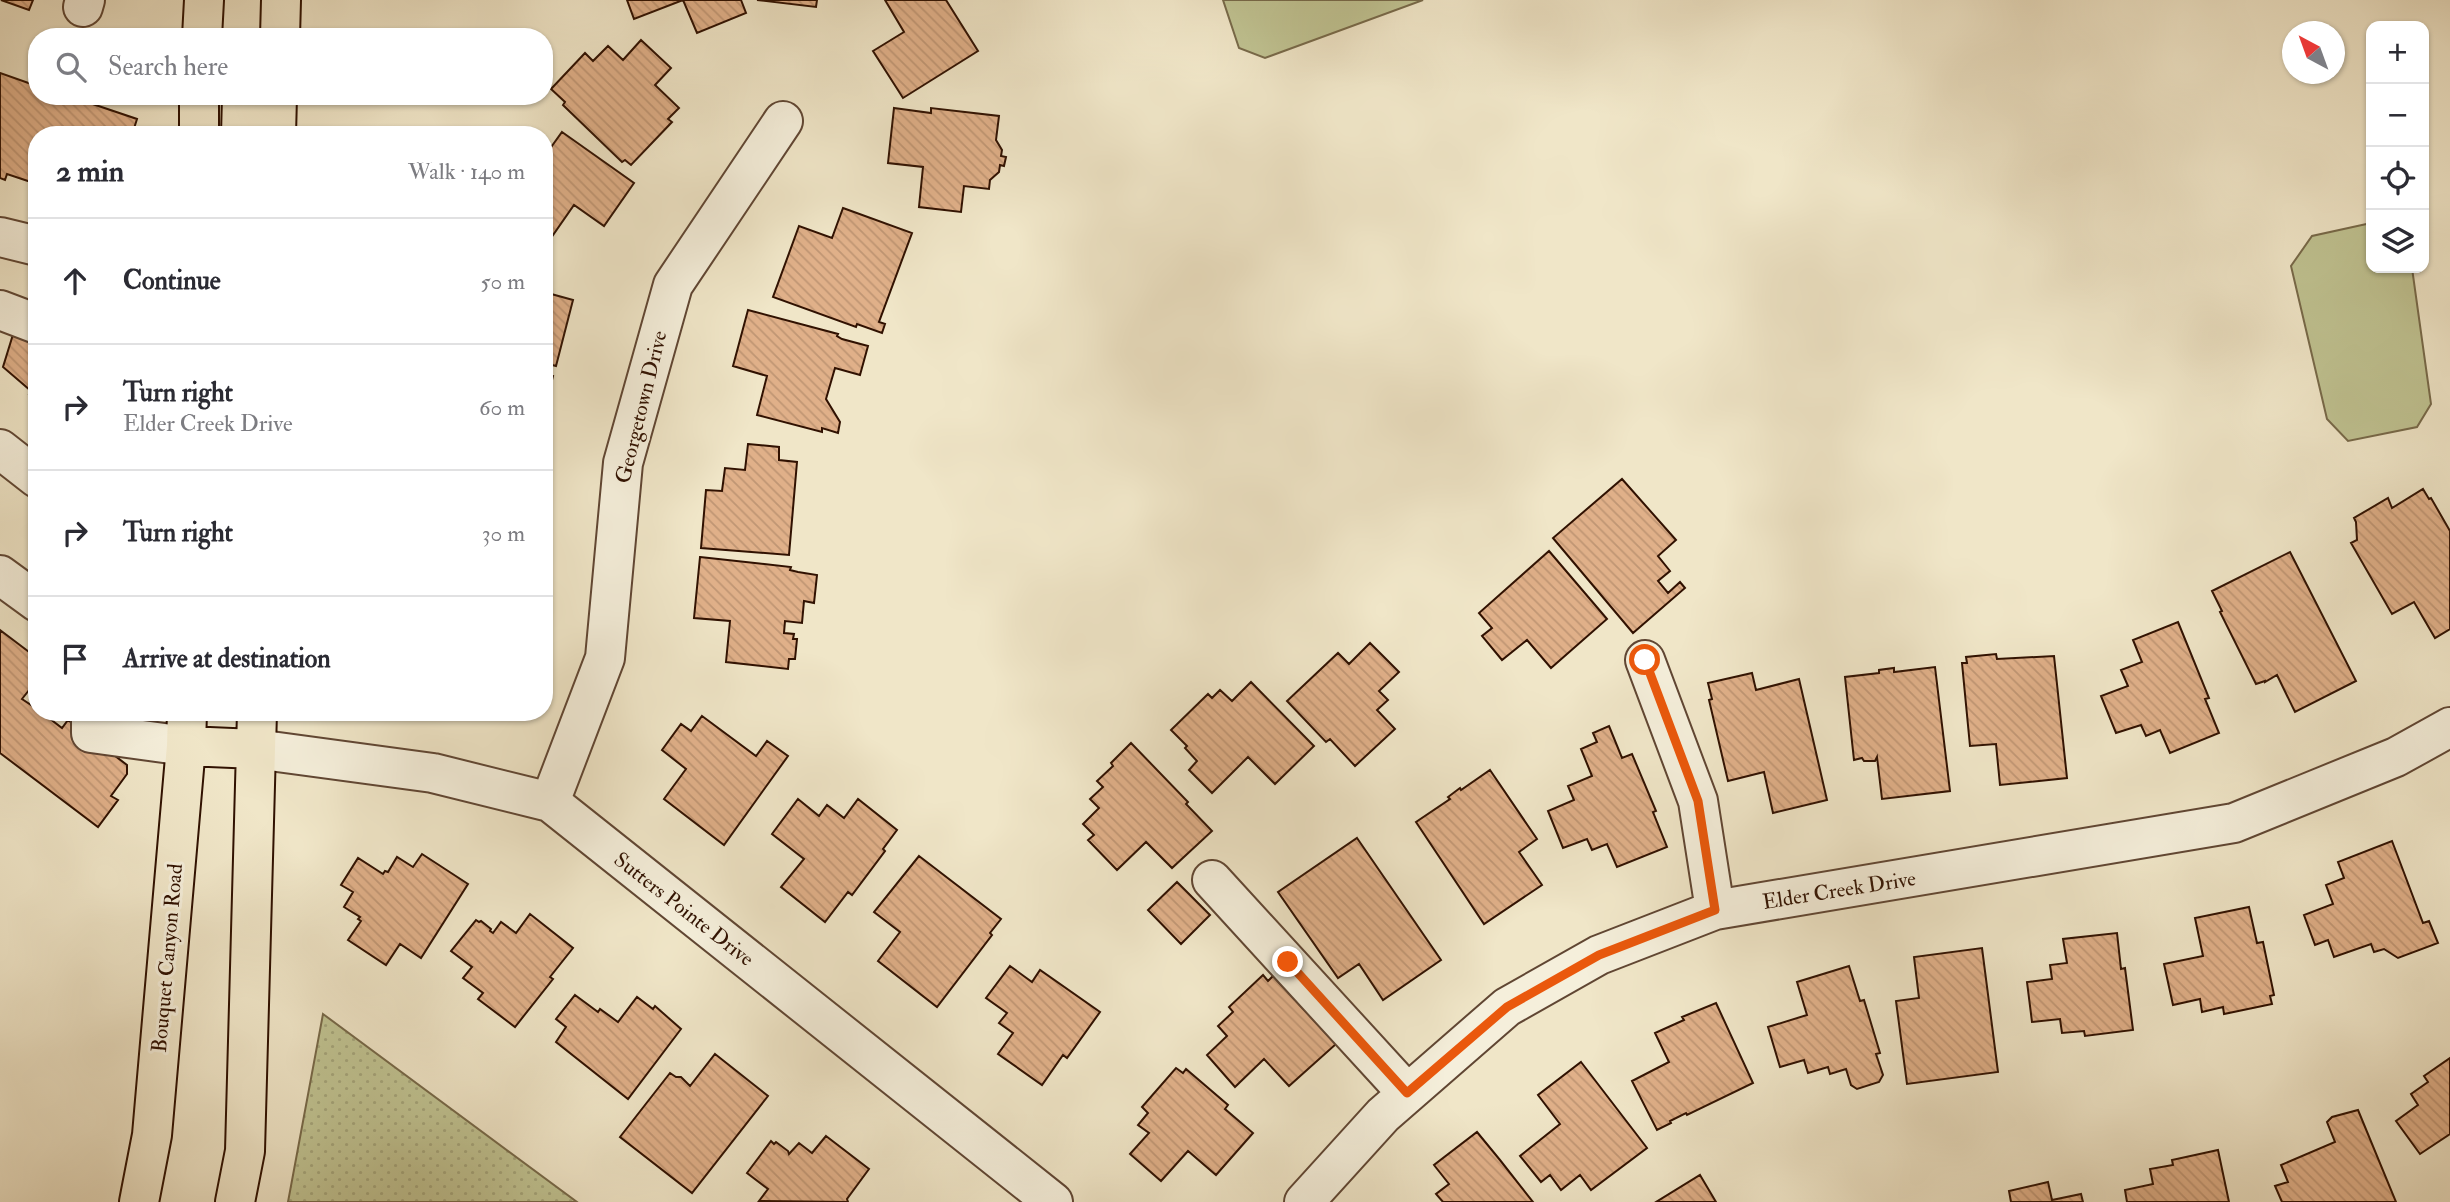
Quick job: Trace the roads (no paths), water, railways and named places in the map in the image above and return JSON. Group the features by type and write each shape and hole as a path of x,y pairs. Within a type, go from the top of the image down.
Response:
{"main road":[{"path":"202,28 204,0"},
{"path":"279,28 281,0"},
{"path":"241,126 242,105"},
{"path":"276,126 277,105"},
{"path":"186,729 257,730 245,1151 235,1202"},
{"name":"Bouquet Canyon Road","path":"139,1202 152,1135 186,729"}],"street":[{"name":"Georgetown Drive","path":"550,802 606,659 623,463 673,285 783,121"},
{"path":"0,237 28,244"},
{"path":"0,310 28,321"},
{"path":"0,449 28,471"},
{"path":"0,575 28,596"},
{"path":"1645,660 1698,801 1715,910"},
{"path":"92,721 92,733 186,729"},
{"name":"Elder Creek Drive","path":"1304,1202 1383,1115 1507,1007 1599,955 1715,910 2234,823 2396,757 2450,727"},
{"name":"Sutters Pointe Drive","path":"257,730 550,802 1053,1202"},
{"path":"1212,880 1407,1093"}]}
